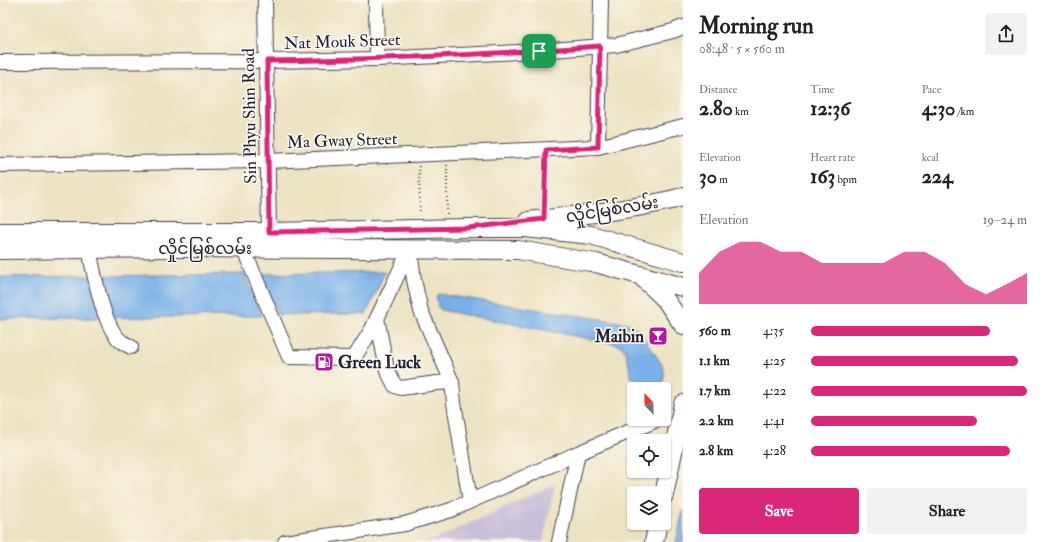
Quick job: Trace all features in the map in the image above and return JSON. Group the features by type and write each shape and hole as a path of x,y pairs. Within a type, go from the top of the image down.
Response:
{"main road":[{"name":"လှိုင်မြစ်လမ်း","path":"0,232 269,232 468,228 638,206 683,197"},
{"path":"468,228 525,228 591,235 683,262"},
{"name":"လှိုင်မြစ်လမ်း","path":"0,250 243,248 518,250 596,263 683,287"},
{"path":"641,276 665,299 683,325"},
{"path":"666,486 683,408"},
{"path":"654,542 657,530"}],"street":[{"name":"Sin Phyu Shin Road","path":"265,0 269,232"},
{"path":"376,0 377,59"},
{"path":"598,147 601,0"},
{"name":"Nat Mouk Street","path":"0,62 377,59 539,51 616,45 673,31 683,27"},
{"name":"Ma Gway Street","path":"0,165 267,161 546,150 598,147 683,126"},
{"path":"243,248 289,357 354,358 377,318 410,249"},
{"path":"88,249 103,308 110,326 122,342 131,347"},
{"path":"410,249 414,280 421,312 452,382 470,501"},
{"path":"377,318 387,370 395,386 401,388 452,382"},
{"path":"671,414 683,408"},
{"path":"285,542 405,524 451,510 642,426"},
{"path":"559,542 578,453"}],"path":[{"path":"544,219 546,150"},
{"path":"447,154 447,228"},
{"path":"419,155 420,229"}],"shaded area":[{"path":"555,484 543,542 417,542 433,540"}],"water":[{"path":"385,272 366,314 278,315 260,274"},
{"path":"245,274 262,316 0,319 0,277"},
{"path":"438,294 626,323 639,331 663,366 663,381 632,382 626,352 622,347 616,344 441,310 438,307 436,297"},
{"path":"683,510 683,542 676,542"}],"place":[{"name":"Maibin","path":"658,336"},
{"name":"Green Luck","path":"324,362"}],"route":[{"path":"600,46 598,147 546,150 544,219 468,228 269,232 267,61 377,59 539,51 600,46"}]}
